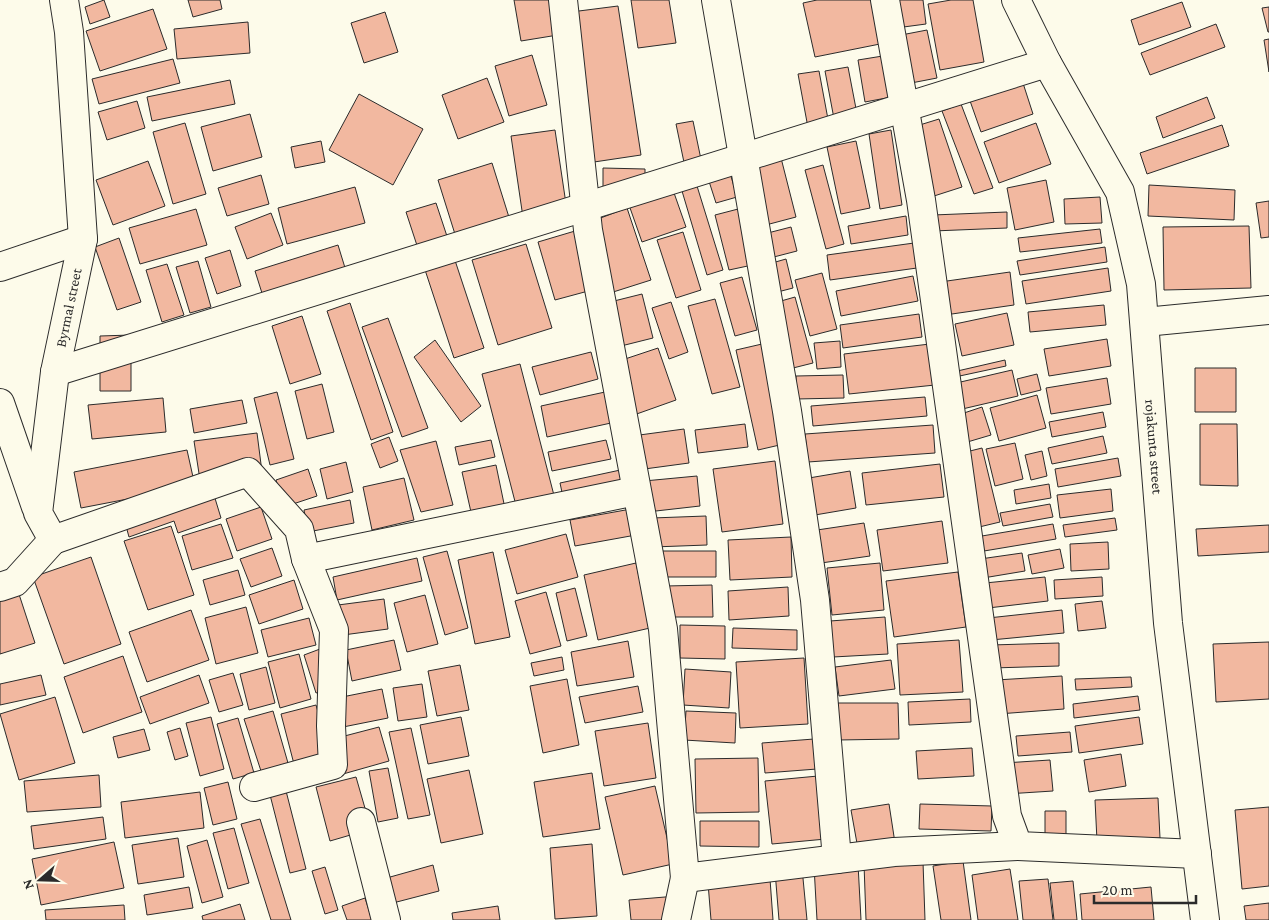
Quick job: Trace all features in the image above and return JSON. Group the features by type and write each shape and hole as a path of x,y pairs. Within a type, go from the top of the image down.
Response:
{"street":[{"name":"Byrmal street","path":"38,513 55,372 83,239 69,32 64,0"},
{"path":"563,0 585,207 663,629 685,878 676,920"},
{"path":"716,0 787,411 815,600 837,859"},
{"path":"885,0 921,200 1007,816 1018,846"},
{"name":"rojakunta street","path":"1016,0 1047,63 1120,192 1141,284 1168,622 1205,920"},
{"path":"55,372 1047,63"},
{"path":"0,267 83,239"},
{"path":"1145,322 1269,310"},
{"path":"0,402 38,513 53,540"},
{"path":"0,586 15,582 53,540 248,472 298,530 306,560 334,630 331,726 334,765 254,787"},
{"path":"306,560 636,491"},
{"path":"361,822 386,920"},
{"path":"685,878 894,852 1018,846 1197,854"}],"building":[{"path":"104,0 110,17 90,24 85,7"},
{"path":"188,0 220,0 222,9 193,17"},
{"path":"514,0 558,0 564,34 521,41"},
{"path":"631,0 669,0 676,43 638,48"},
{"path":"817,0 886,0 895,41 815,57 803,3"},
{"path":"892,0 923,0 926,24 896,28"},
{"path":"951,0 973,0 984,62 940,70 928,4"},
{"path":"1182,2 1191,27 1139,45 1131,20"},
{"path":"618,6 641,155 594,162 571,12"},
{"path":"1269,7 1269,32 1268,32 1262,8"},
{"path":"153,9 167,49 100,71 86,31"},
{"path":"385,12 398,52 364,63 351,23"},
{"path":"248,22 250,53 177,59 174,29"},
{"path":"1216,24 1225,47 1150,75 1141,53"},
{"path":"927,30 937,78 906,84 896,36"},
{"path":"1269,39 1269,72 1264,40"},
{"path":"895,54 902,95 865,102 858,60"},
{"path":"532,55 547,105 509,116 495,66"},
{"path":"173,59 180,83 99,104 92,79"},
{"path":"848,67 858,119 835,124 825,71"},
{"path":"819,71 830,130 809,133 798,74"},
{"path":"487,78 504,122 458,139 442,95"},
{"path":"230,80 235,104 152,121 147,97"},
{"path":"1022,80 1033,114 981,132 969,98"},
{"path":"359,94 423,129 393,185 329,150"},
{"path":"1207,97 1215,118 1163,138 1156,117"},
{"path":"137,101 145,128 107,140 98,112"},
{"path":"961,104 993,188 974,194 942,111"},
{"path":"250,114 262,157 213,171 201,127"},
{"path":"939,119 962,187 934,196 910,128"},
{"path":"693,121 703,169 686,172 676,124"},
{"path":"185,123 206,194 173,204 153,132"},
{"path":"1036,123 1051,164 999,183 984,142"},
{"path":"1222,125 1229,146 1147,174 1140,153"},
{"path":"555,130 569,224 525,231 511,136"},
{"path":"891,130 902,205 880,209 869,134"},
{"path":"321,141 325,162 295,168 291,147"},
{"path":"856,141 870,208 841,214 827,147"},
{"path":"779,150 796,217 762,226 745,159"},
{"path":"148,161 165,206 113,225 96,180"},
{"path":"492,163 513,230 459,247 438,180"},
{"path":"823,165 844,244 826,249 805,170"},
{"path":"728,166 737,197 716,203 706,172"},
{"path":"603,168 645,169 645,189 603,189"},
{"path":"261,175 269,204 227,216 218,188"},
{"path":"1046,180 1054,222 1015,230 1007,188"},
{"path":"1149,185 1235,190 1234,220 1148,216"},
{"path":"697,186 723,270 707,275 682,191"},
{"path":"355,187 365,223 287,244 278,208"},
{"path":"673,190 686,227 642,242 629,205"},
{"path":"1100,197 1102,223 1065,224 1064,199"},
{"path":"1269,201 1269,237 1261,238 1256,203"},
{"path":"436,203 484,348 454,358 406,212"},
{"path":"627,208 651,280 610,293 590,222"},
{"path":"742,208 757,264 729,270 715,215"},
{"path":"196,209 207,245 140,264 129,228"},
{"path":"1007,212 1007,228 933,231 933,215"},
{"path":"271,213 283,245 247,259 235,227"},
{"path":"906,216 908,235 851,244 848,226"},
{"path":"1249,226 1251,288 1164,290 1163,227"},
{"path":"791,227 797,251 766,259 760,235"},
{"path":"1100,229 1102,243 1020,252 1018,238"},
{"path":"575,231 592,290 555,300 538,242"},
{"path":"683,232 701,290 676,298 657,240"},
{"path":"119,238 141,302 117,310 95,247"},
{"path":"914,243 917,268 830,280 827,255"},
{"path":"526,244 552,328 498,345 472,260"},
{"path":"338,245 350,284 267,309 255,271"},
{"path":"1105,247 1107,262 1020,275 1017,261"},
{"path":"230,250 241,286 217,294 205,258"},
{"path":"786,259 793,288 766,295 758,267"},
{"path":"198,261 211,307 190,313 176,267"},
{"path":"167,264 184,315 162,322 146,270"},
{"path":"1108,268 1111,291 1026,304 1022,281"},
{"path":"1010,272 1014,305 945,315 940,282"},
{"path":"822,273 837,329 810,336 795,280"},
{"path":"913,276 918,301 841,316 836,291"},
{"path":"742,277 757,330 735,336 720,283"},
{"path":"642,294 653,338 613,348 602,304"},
{"path":"795,297 813,363 785,370 767,305"},
{"path":"715,299 740,387 712,394 688,306"},
{"path":"671,302 688,352 669,359 652,308"},
{"path":"350,303 393,432 371,440 327,311"},
{"path":"1104,305 1106,325 1030,332 1028,312"},
{"path":"1007,313 1014,345 962,356 955,324"},
{"path":"919,314 922,337 843,348 840,325"},
{"path":"302,316 321,374 290,384 272,326"},
{"path":"388,318 428,428 402,437 362,327"},
{"path":"131,335 131,391 100,391 100,336"},
{"path":"1107,339 1111,366 1049,376 1044,349"},
{"path":"435,340 481,406 461,422 414,357"},
{"path":"840,341 841,367 817,369 814,343"},
{"path":"762,344 784,444 758,450 736,350"},
{"path":"930,344 935,385 849,394 844,354"},
{"path":"658,348 676,400 631,416 613,363"},
{"path":"591,352 598,379 540,395 532,367"},
{"path":"1005,360 1006,366 955,377 953,372"},
{"path":"520,364 557,507 519,517 482,374"},
{"path":"1195,368 1236,368 1236,412 1195,412"},
{"path":"1012,370 1018,396 958,410 952,384"},
{"path":"1037,374 1041,390 1021,395 1017,379"},
{"path":"843,375 844,398 796,399 796,376"},
{"path":"1107,378 1111,404 1051,414 1046,388"},
{"path":"322,384 334,432 307,439 295,391"},
{"path":"277,392 294,459 270,465 254,398"},
{"path":"605,392 611,423 547,437 541,406"},
{"path":"1037,395 1046,428 999,441 990,408"},
{"path":"925,397 927,416 813,426 811,406"},
{"path":"163,398 166,432 92,439 88,405"},
{"path":"242,400 247,423 194,433 190,409"},
{"path":"982,407 991,435 964,443 955,416"},
{"path":"1103,412 1106,427 1052,437 1049,422"},
{"path":"745,424 748,447 698,453 695,430"},
{"path":"1200,424 1237,424 1238,486 1200,485"},
{"path":"933,425 935,453 808,462 805,434"},
{"path":"684,429 689,463 637,470 632,436"},
{"path":"257,433 262,472 200,480 194,441"},
{"path":"1103,436 1107,453 1052,464 1048,448"},
{"path":"389,437 398,461 380,468 371,444"},
{"path":"491,440 495,457 459,465 455,447"},
{"path":"606,440 611,459 552,471 548,452"},
{"path":"436,441 453,505 421,512 400,450"},
{"path":"1015,443 1023,479 995,486 986,449"},
{"path":"982,448 1000,522 975,528 958,454"},
{"path":"187,450 195,486 81,508 74,472"},
{"path":"1042,451 1047,476 1031,480 1025,455"},
{"path":"1118,458 1121,476 1058,487 1055,469"},
{"path":"775,461 783,524 722,532 713,469"},
{"path":"346,462 353,492 327,499 320,469"},
{"path":"940,464 944,497 866,505 862,473"},
{"path":"496,465 508,523 475,530 462,472"},
{"path":"308,469 317,496 284,507 276,480"},
{"path":"625,469 631,497 566,511 560,483"},
{"path":"850,471 856,508 809,516 803,479"},
{"path":"697,476 700,506 647,512 644,481"},
{"path":"404,478 414,520 372,530 363,487"},
{"path":"1049,484 1051,498 1016,504 1014,490"},
{"path":"1111,489 1113,511 1060,518 1057,495"},
{"path":"214,495 221,518 178,533 174,521 129,537 126,526"},
{"path":"350,500 354,523 308,532 304,510"},
{"path":"1050,504 1053,517 1003,526 1000,513"},
{"path":"261,507 272,539 237,551 226,519"},
{"path":"631,509 636,535 575,546 570,520"},
{"path":"706,516 707,545 653,547 652,518"},
{"path":"1115,518 1117,530 1065,537 1063,525"},
{"path":"942,521 948,563 883,571 877,530"},
{"path":"864,523 870,556 821,563 817,530"},
{"path":"221,524 233,558 192,570 182,536"},
{"path":"1053,524 1056,539 978,552 976,537"},
{"path":"1269,525 1269,552 1198,556 1196,529"},
{"path":"171,526 194,595 148,610 124,541"},
{"path":"566,534 578,577 517,594 505,550"},
{"path":"791,537 792,577 730,580 728,540"},
{"path":"1108,542 1109,569 1071,571 1070,544"},
{"path":"272,548 282,576 251,587 240,559"},
{"path":"1060,549 1064,568 1032,574 1028,555"},
{"path":"447,551 468,628 445,635 423,557"},
{"path":"657,551 716,551 716,577 658,577"},
{"path":"493,552 510,637 475,644 458,560"},
{"path":"1022,553 1025,571 983,578 980,559"},
{"path":"91,557 121,644 64,664 33,577"},
{"path":"417,558 422,581 337,600 333,577"},
{"path":"636,563 650,628 598,640 584,575"},
{"path":"880,563 884,610 832,615 827,568"},
{"path":"238,570 245,595 210,605 203,580"},
{"path":"958,572 966,627 894,637 886,581"},
{"path":"1045,577 1048,601 988,608 985,583"},
{"path":"1102,577 1103,596 1055,599 1054,580"},
{"path":"294,580 303,609 259,624 249,595"},
{"path":"15,582 35,643 0,654 0,587"},
{"path":"712,585 713,617 666,617 665,586"},
{"path":"788,587 789,616 729,620 728,591"},
{"path":"575,588 587,636 567,641 556,593"},
{"path":"546,592 561,646 530,654 515,601"},
{"path":"425,595 438,644 407,652 394,603"},
{"path":"384,599 388,629 343,635 338,605"},
{"path":"1102,601 1106,628 1078,631 1075,604"},
{"path":"246,607 258,653 216,664 205,618"},
{"path":"191,610 209,660 147,682 129,632"},
{"path":"1062,610 1064,633 991,640 988,618"},
{"path":"885,617 888,654 833,657 830,621"},
{"path":"309,618 316,645 268,657 261,630"},
{"path":"680,625 725,626 725,659 680,658"},
{"path":"733,628 797,630 797,650 732,648"},
{"path":"394,640 401,670 352,681 346,650"},
{"path":"959,640 963,692 900,695 897,644"},
{"path":"628,641 634,677 577,686 571,652"},
{"path":"1269,642 1269,699 1216,702 1213,644"},
{"path":"1059,643 1059,666 992,668 991,645"},
{"path":"320,649 333,688 316,693 304,655"},
{"path":"299,654 311,699 280,708 268,662"},
{"path":"123,656 142,712 83,733 64,677"},
{"path":"562,657 564,670 534,676 531,663"},
{"path":"804,658 808,724 740,728 736,662"},
{"path":"891,660 895,689 839,696 835,667"},
{"path":"460,665 469,710 437,716 428,671"},
{"path":"266,667 275,703 249,710 240,674"},
{"path":"685,669 731,672 729,708 683,705"},
{"path":"233,673 243,705 219,712 209,680"},
{"path":"41,675 46,695 0,705 0,684"},
{"path":"199,675 209,703 150,724 140,697"},
{"path":"1062,676 1064,709 998,714 996,680"},
{"path":"1131,677 1132,687 1076,690 1075,679"},
{"path":"567,679 579,745 543,753 530,686"},
{"path":"422,684 427,717 398,721 393,688"},
{"path":"638,686 643,712 585,723 579,697"},
{"path":"382,689 388,718 343,727 337,698"},
{"path":"1138,696 1140,710 1074,718 1073,704"},
{"path":"55,697 75,763 19,780 0,714"},
{"path":"970,699 971,722 909,725 908,702"},
{"path":"838,703 898,703 899,739 838,740"},
{"path":"316,705 331,759 295,768 281,714"},
{"path":"273,711 288,763 261,771 244,719"},
{"path":"686,711 736,713 735,743 684,740"},
{"path":"211,717 224,769 200,776 186,723"},
{"path":"461,717 469,756 428,764 420,725"},
{"path":"1139,717 1143,744 1079,753 1075,726"},
{"path":"238,718 254,773 233,779 217,724"},
{"path":"648,723 656,778 604,786 595,731"},
{"path":"379,727 389,761 343,774 333,739"},
{"path":"180,728 188,756 175,760 167,732"},
{"path":"411,728 430,815 408,819 389,732"},
{"path":"144,729 150,750 118,758 113,737"},
{"path":"1070,732 1072,752 1018,756 1016,736"},
{"path":"814,739 817,769 765,773 762,743"},
{"path":"972,748 974,776 918,779 916,751"},
{"path":"1121,754 1126,786 1089,792 1084,760"},
{"path":"758,758 759,812 696,813 695,759"},
{"path":"1050,760 1053,791 1006,794 1004,763"},
{"path":"388,768 398,818 378,822 369,771"},
{"path":"469,770 483,834 441,843 427,779"},
{"path":"592,773 600,829 543,837 534,782"},
{"path":"99,775 101,807 27,812 24,781"},
{"path":"818,776 826,839 772,844 765,781"},
{"path":"356,777 371,829 330,841 316,787"},
{"path":"228,782 237,819 213,825 204,788"},
{"path":"655,786 673,864 623,875 605,797"},
{"path":"285,787 306,869 290,873 269,791"},
{"path":"200,792 204,828 125,838 121,802"},
{"path":"1158,798 1160,838 1097,841 1095,800"},
{"path":"889,804 895,843 858,849 851,810"},
{"path":"920,804 992,806 991,831 919,829"},
{"path":"1269,807 1269,886 1242,889 1235,810"},
{"path":"1045,811 1066,811 1066,841 1045,841"},
{"path":"103,817 106,839 34,849 31,826"},
{"path":"260,819 291,920 271,920 241,824"},
{"path":"700,821 759,821 759,847 700,846"},
{"path":"234,828 249,883 228,889 213,833"},
{"path":"178,838 184,877 138,884 132,845"},
{"path":"207,840 223,897 202,903 187,846"},
{"path":"114,842 124,888 41,905 32,859"},
{"path":"592,844 597,916 555,919 550,848"},
{"path":"963,861 971,920 941,920 933,866"},
{"path":"923,862 925,920 866,920 864,864"},
{"path":"858,864 861,920 817,920 814,866"},
{"path":"433,865 439,891 389,904 383,879"},
{"path":"325,867 338,910 325,914 312,871"},
{"path":"802,868 807,920 779,920 775,871"},
{"path":"1010,869 1018,920 978,920 972,875"},
{"path":"770,879 773,920 711,920 708,883"},
{"path":"1048,879 1053,920 1023,920 1019,881"},
{"path":"1073,881 1077,920 1054,920 1050,883"},
{"path":"189,887 193,908 147,915 144,895"},
{"path":"1151,887 1154,920 1082,920 1080,894"},
{"path":"677,896 678,920 631,920 629,900"},
{"path":"365,898 372,920 347,920 342,906"},
{"path":"1269,903 1269,920 1246,920 1244,906"},
{"path":"240,904 245,920 203,920 202,916"},
{"path":"124,905 125,920 46,920 45,910"},
{"path":"498,906 500,920 453,920 452,913"}]}
